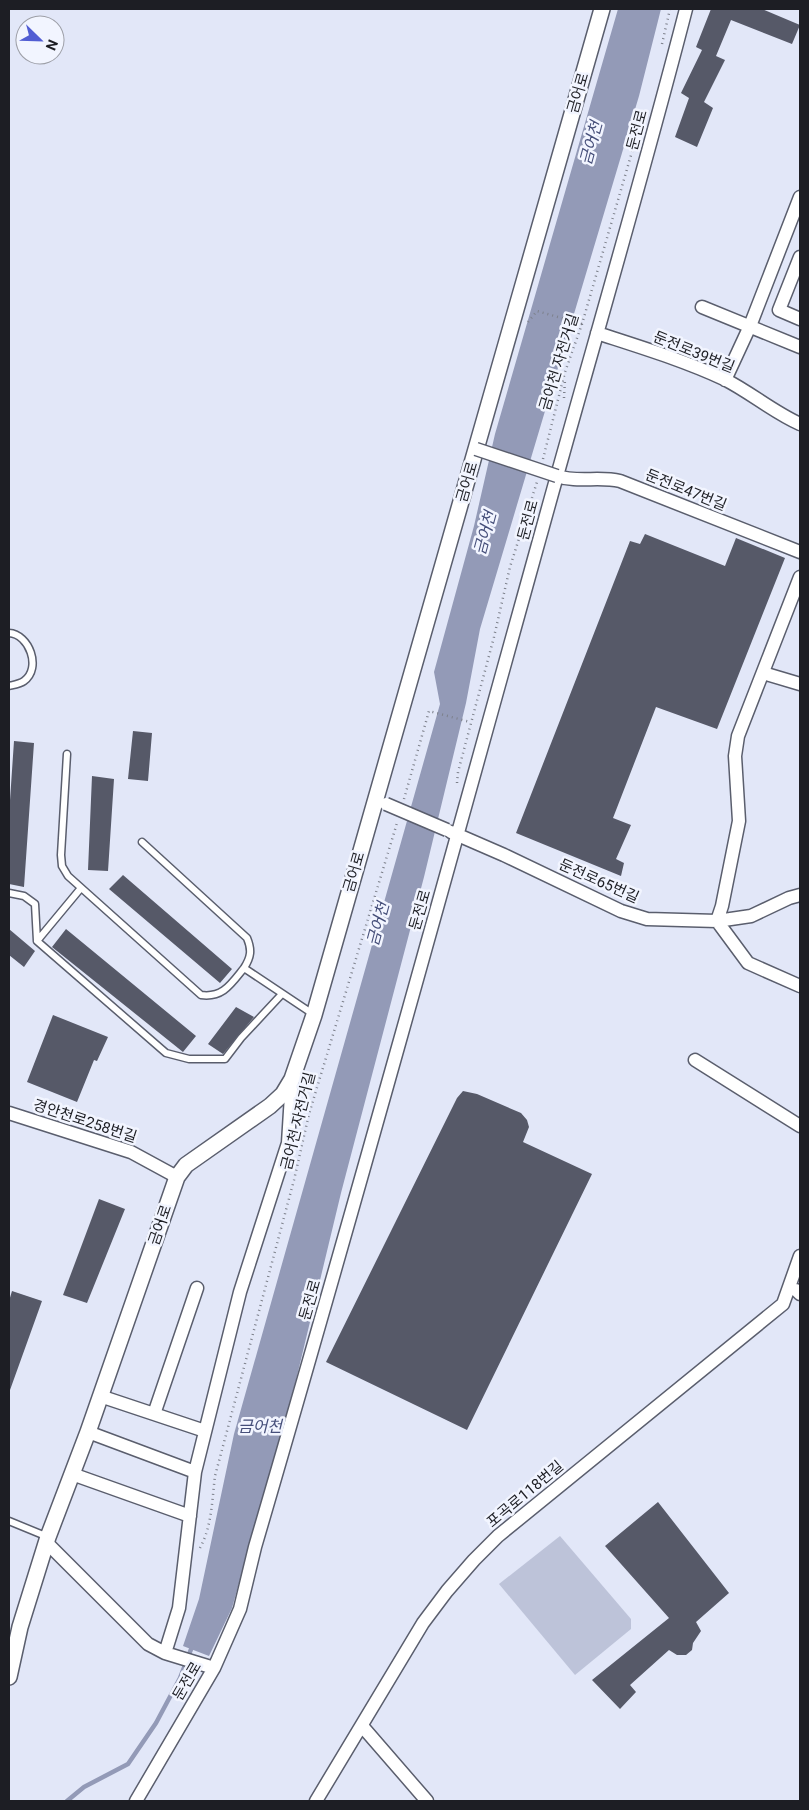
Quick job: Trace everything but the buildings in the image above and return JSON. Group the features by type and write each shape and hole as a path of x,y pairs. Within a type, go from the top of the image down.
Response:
{"street":[{"name":"금어로","path":"9,1677 20,1627 47,1540 88,1432 177,1177 186,1165 270,1106 283,1094 292,1079 314,1015 380,802 476,450 602,9"},
{"name":"둔전로","path":"136,1801 214,1668 240,1609 255,1547 362,1178 452,833 467,799 686,9"},
{"path":"724,380 750,326 800,198"},
{"path":"800,258 779,310 800,319"},
{"path":"702,307 800,347"},
{"name":"둔전로39번길","path":"597,333 655,352 724,380 800,424"},
{"name":"둔전로47번길","path":"476,450 570,480 607,478 620,481 800,552"},
{"path":"800,577 738,736 735,756 739,821 718,921 748,963 800,986"},
{"path":"763,673 800,684"},
{"name":"둔전로65번길","path":"380,802 504,855 621,911 647,918 718,921 751,916 789,898 800,895"},
{"path":"695,1060 800,1126"},
{"path":"165,1653 179,1608 195,1472 205,1430 240,1292 288,1143 292,1079"},
{"name":"경안천로258번길","path":"9,1113 131,1152 177,1177"},
{"path":"783,1304 800,1256"},
{"path":"154,1414 197,1288"},
{"name":"포곡로118번길","path":"316,1801 423,1623 474,1560 506,1530 799,1290"},
{"path":"100,1396 205,1430"},
{"path":"88,1432 195,1472"},
{"path":"72,1474 190,1516"},
{"path":"47,1540 148,1644 165,1653 214,1668"},
{"path":"362,1726 426,1801"}],"lane":[{"path":"9,633 15,633 22,638 33,657 33,666 23,682 9,686"},
{"path":"67,754 61,854 62,866 68,876 200,995 212,997 228,986 244,968 250,960 252,948 247,938 142,842"},
{"path":"37,941 81,888"},
{"path":"9,893 24,896 35,904 37,941 166,1053 189,1059 225,1059 241,1038 282,994"},
{"path":"244,968 314,1015"},
{"path":"9,1521 47,1540"}],"path":[{"path":"661,47 670,9"},
{"name":"금어천 자전거길","path":"543,462 565,372 582,324 644,110"},
{"path":"526,324 537,311 582,324"},
{"path":"467,799 457,786 458,772 494,637 510,567 538,479"},
{"path":"402,805 429,711 470,722"},
{"name":"금어천 자전거길","path":"196,1554 205,1538 210,1519 215,1476 294,1180 309,1114 399,814"}],"shaded area":[{"path":"560,1536 631,1619 631,1629 575,1675 499,1584"}],"water":[{"name":"금어천","path":"618,9 661,9 639,96 480,629 466,703 424,877 341,1193 296,1380 232,1608 209,1656 183,1646 199,1599 234,1434 440,704 434,672 474,526 495,434"}],"waterway":[{"name":"금어천","path":"67,1801 84,1787 128,1764 156,1723 180,1678 193,1644"}]}
